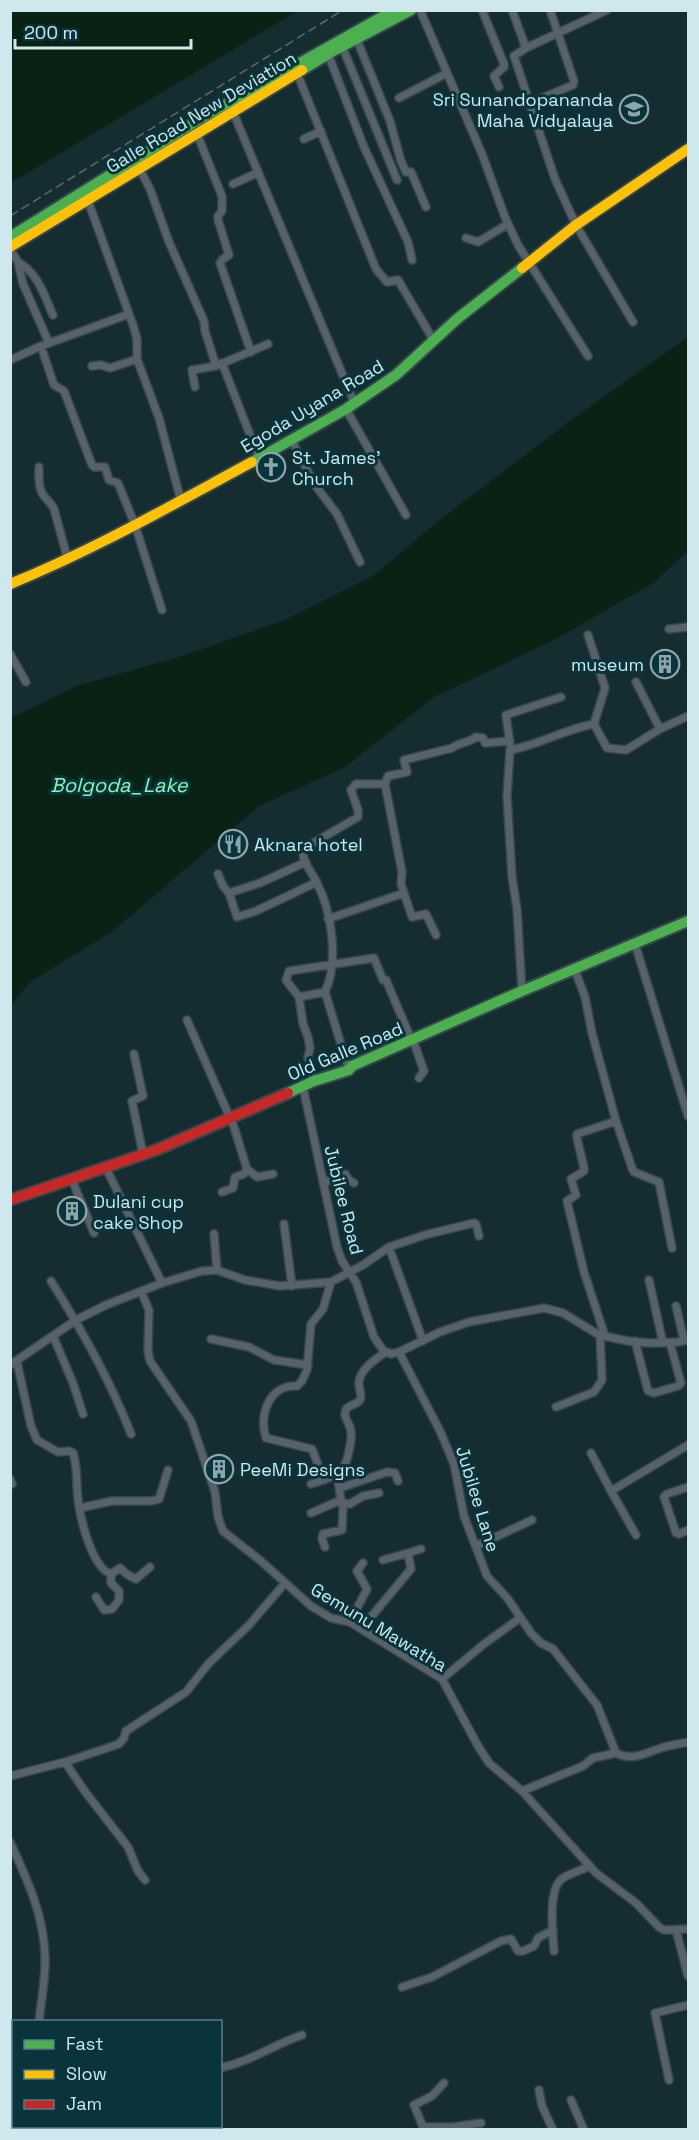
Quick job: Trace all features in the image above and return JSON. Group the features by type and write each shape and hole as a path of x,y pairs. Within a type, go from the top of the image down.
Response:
{"main road":[{"name":"Galle Road New Deviation","path":"10,237 84,195 331,44 394,10"},
{"name":"Galle Road New Deviation","path":"10,248 84,195 139,168 328,54 411,10"},
{"name":"Egoda Uyana Road","path":"10,584 68,560 181,501 292,441 350,405 396,375 490,292 576,225 688,149"},
{"name":"Old Galle Road","path":"10,1200 185,1139 314,1081 349,1070 352,1066 522,991 688,921"}],"street":[{"path":"420,10 482,154 508,224 529,263 588,356"},
{"path":"482,10 504,64 504,67 494,76 499,87"},
{"path":"530,103 573,85 574,81 550,10"},
{"path":"606,11 556,33 514,56 550,168 576,225 633,322"},
{"path":"516,12 526,48"},
{"path":"357,40 390,121 401,161 406,172 411,172 426,207"},
{"path":"342,46 397,180"},
{"path":"328,54 364,147 408,242 412,260"},
{"path":"297,73 376,269 387,282 398,280 434,340"},
{"path":"399,98 447,73"},
{"path":"233,112 350,405 406,515"},
{"path":"304,139 321,131"},
{"path":"197,134 222,196 224,205 218,220 229,255 220,263 251,351"},
{"path":"139,168 150,189 169,242 204,321 205,331 259,458"},
{"path":"233,184 257,173"},
{"path":"84,195 137,339 137,359 159,418 181,501"},
{"path":"466,238 478,242 508,224"},
{"path":"10,248 18,262 23,284 49,343"},
{"path":"18,262 26,266 35,277 52,315"},
{"path":"10,360 41,346 129,314"},
{"path":"195,387 192,370 219,364 268,344"},
{"path":"41,346 54,385 64,391 92,465 105,467 109,480 118,483 135,525 162,610"},
{"path":"92,366 101,365 110,368 137,359"},
{"path":"292,441 315,484 337,514 360,562"},
{"path":"39,468 42,494 54,509 68,560"},
{"path":"669,629 688,627"},
{"path":"588,635 605,688 594,724 607,748 626,750 660,729 688,716"},
{"path":"10,654 26,682"},
{"path":"636,682 660,729"},
{"path":"522,991 507,796 510,741 506,715 544,701 561,698"},
{"path":"510,750 526,747 577,727 594,724"},
{"path":"436,934 426,914 411,917 401,884 402,872 385,784 388,776 407,772 404,760 452,748 476,737 483,738 485,743 510,741"},
{"path":"349,1070 325,992 333,944 324,898 302,853 303,849 358,817 351,789 356,784 385,784"},
{"path":"229,893 260,883 306,862"},
{"path":"218,874 229,893 237,917 242,917 317,882"},
{"path":"328,919 372,906 404,893"},
{"path":"635,944 688,1116"},
{"path":"314,1081 308,1057 310,1048 299,997 286,980 289,971 374,958 422,1063 424,1071 419,1078"},
{"path":"575,970 585,997 592,1033 632,1168 634,1172 659,1182 672,1248"},
{"path":"299,997 325,992"},
{"path":"188,1020 231,1119 247,1169 256,1177 273,1174"},
{"path":"134,1054 143,1096 132,1101 143,1154"},
{"name":"Jubilee Road","path":"303,1086 337,1246 348,1273 356,1282 374,1337 386,1352"},
{"path":"556,1407 594,1392 602,1380 603,1335 584,1272 567,1201 576,1195 571,1179 585,1168 578,1134 616,1120"},
{"path":"106,1168 162,1282"},
{"path":"222,1192 233,1188 235,1177 244,1174 247,1169"},
{"path":"323,1183 345,1174 354,1183"},
{"path":"72,1180 94,1233"},
{"path":"111,1574 107,1573 93,1556 80,1508 73,1453 58,1452 38,1440 31,1426 14,1364 76,1320 162,1282 202,1271 217,1270 245,1280 292,1286 331,1282 363,1265 389,1246 474,1223 479,1236"},
{"path":"284,1224 292,1286"},
{"path":"214,1234 217,1270"},
{"path":"389,1246 423,1341"},
{"path":"635,1341 648,1391 654,1393 681,1383 666,1343 649,1280"},
{"path":"51,1281 76,1320 117,1398 132,1434"},
{"path":"324,1480 312,1449 266,1438 264,1434 268,1401 274,1393 289,1385 297,1386 302,1381 308,1365 311,1324 323,1309 331,1282"},
{"name":"Gemunu Mawatha","path":"141,1291 148,1310 150,1361 191,1421 214,1492 223,1531 261,1560 311,1606 331,1618 350,1622 441,1679 477,1746 489,1763 522,1791 590,1866 636,1903 659,1927 664,1930 688,1929"},
{"path":"311,1484 343,1471 352,1431 345,1415 346,1410 349,1406 359,1402 361,1398 358,1382 363,1372 386,1352 391,1354 399,1352 469,1322 544,1308 563,1313 603,1335 635,1341 666,1343 686,1340 676,1306"},
{"path":"53,1336 83,1414"},
{"path":"211,1339 249,1347 274,1360 308,1365"},
{"name":"Jubilee Lane","path":"399,1352 440,1431 454,1464 464,1516 487,1576 508,1599 531,1633 541,1643 553,1649 597,1706 616,1753"},
{"path":"611,1491 688,1445"},
{"path":"591,1453 636,1535"},
{"path":"80,1508 112,1500 157,1500 162,1492 168,1470"},
{"path":"340,1488 387,1472 395,1473 398,1481"},
{"path":"325,1547 323,1534 342,1530 343,1508 337,1474"},
{"path":"688,1487 664,1497 676,1533 688,1530"},
{"path":"341,1500 343,1503 350,1504 363,1496 379,1493"},
{"path":"311,1513 341,1500"},
{"path":"476,1546 532,1520"},
{"path":"383,1560 421,1549"},
{"path":"360,1629 411,1569 408,1553"},
{"path":"350,1622 367,1589 357,1571 363,1563"},
{"path":"111,1574 120,1568 136,1579 150,1568"},
{"path":"96,1597 104,1610 112,1609 118,1600 119,1591 111,1583 111,1574"},
{"path":"10,1776 65,1762 119,1744 126,1731 186,1692 209,1663 249,1625 285,1583"},
{"path":"441,1679 520,1618"},
{"path":"522,1791 583,1766 593,1758 616,1753 624,1758 632,1758 688,1742"},
{"path":"65,1762 128,1847 145,1880"},
{"path":"10,1842 33,1894 42,1929 45,1958 39,2020"},
{"path":"554,1951 555,1887 563,1878 590,1866"},
{"path":"402,1987 432,1977 509,1939 518,1951 523,1951 537,1944 538,1938 553,1930"},
{"path":"676,1930 688,1976"},
{"path":"669,2080 655,2013 688,2005"},
{"path":"222,2067 261,2055 302,2035"},
{"path":"444,2083 432,2096 414,2105 422,2128 481,2123"},
{"path":"539,2090 542,2106 553,2130"},
{"path":"571,2100 584,2130"}],"water":[{"path":"11,10 297,10 297,11 11,183"},
{"name":"Bolgoda_Lake","path":"688,337 688,551 653,583 554,640 434,697 345,767 259,806 113,931 30,982 11,1005 11,718 76,686 182,656 285,620 373,576 441,519 575,417"}],"railway":[{"path":"10,216 343,10"}],"traffic: fast":[{"path":"10,237 200,119 394,10"},
{"path":"302,70 411,10"},
{"path":"252,462 346,409 396,375 457,319 522,268"},
{"path":"288,1093 314,1081 349,1070 352,1066 522,991 688,921"}],"traffic: slow":[{"path":"10,247 302,70"},
{"path":"522,268 576,225 688,149"},
{"path":"10,584 102,542 252,462"}],"traffic: jam":[{"path":"10,1200 156,1150 288,1093"}],"place":[{"name":"Sri Sunandopananda Maha Vidyalaya","path":"634,109"},
{"name":"St. James' Church","path":"271,467"},
{"name":"museum","path":"665,664"},
{"name":"Aknara hotel","path":"233,844"},
{"name":"Dulani cup cake Shop","path":"72,1211"},
{"name":"PeeMi Designs","path":"219,1469"}]}
